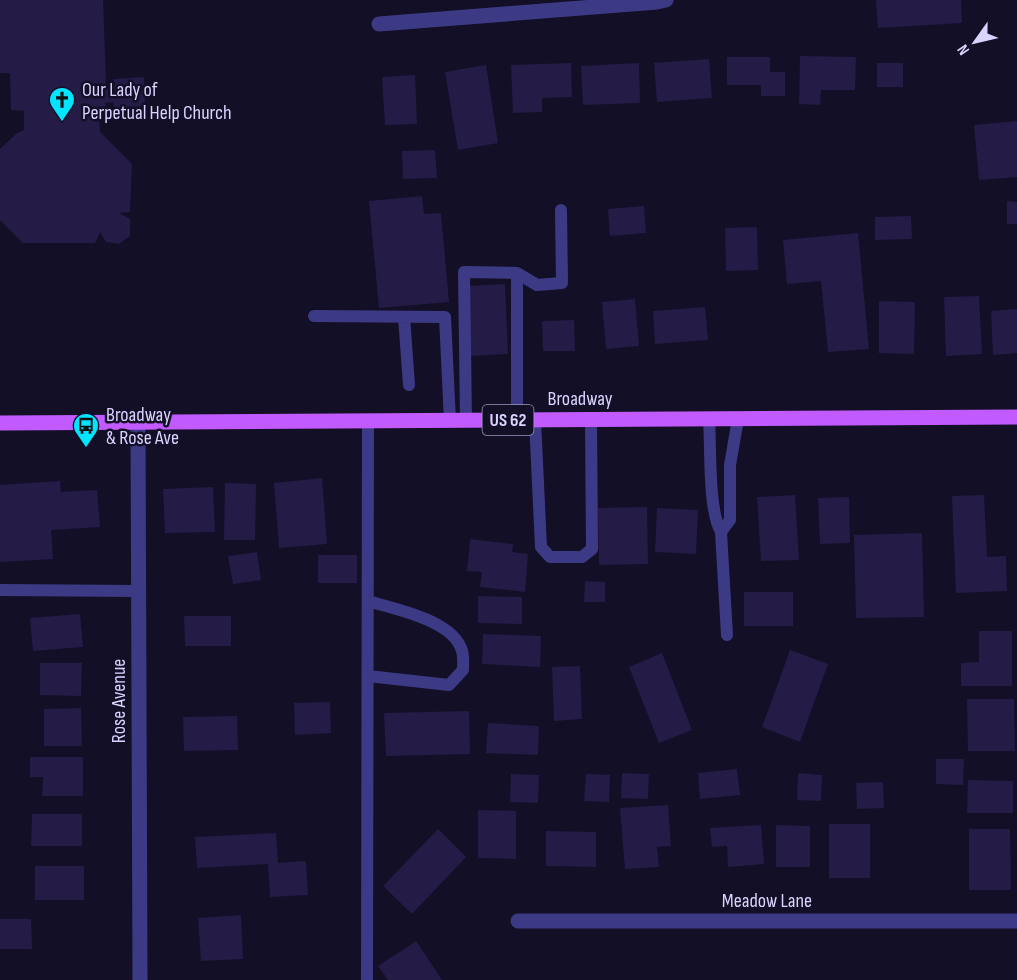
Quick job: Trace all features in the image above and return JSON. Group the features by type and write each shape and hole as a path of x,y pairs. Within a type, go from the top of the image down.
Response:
{"main road":[{"name":"Broadway","path":"0,423 1017,417"}],"street":[{"path":"379,24 666,0"},
{"name":"Rose Avenue","path":"138,422 140,980"},
{"name":"Meadow Lane","path":"518,921 1017,921"}],"lane":[{"path":"466,421 464,272 517,273 537,285 562,283 561,210"},
{"path":"517,273 517,420"},
{"path":"314,316 445,317 450,421"},
{"path":"404,317 409,385"},
{"path":"721,532 730,520 730,465 738,418"},
{"path":"535,420 541,547 550,557 582,557 592,549 591,419"},
{"path":"709,419 716,524 721,532 727,635"},
{"path":"367,980 368,421"},
{"path":"0,590 138,591"},
{"path":"368,601 417,615 450,632 462,650 463,670 449,685 368,676"}],"building":[{"name":"Our Lady of Perpetual Help Church","path":"0,0 103,0 106,84 115,84 113,79 144,77 145,106 114,108 113,102 105,103 105,114 99,115 100,132 132,164 130,212 119,213 130,219 130,236 119,244 106,242 100,232 95,243 23,243 0,220 0,149 17,133 24,130 24,111 11,110 10,73 0,73"},
{"path":"876,0 961,0 962,23 878,28"},
{"path":"800,56 856,57 855,90 821,90 820,105 799,104"},
{"path":"727,57 770,57 770,72 785,72 785,96 761,96 761,85 727,85"},
{"path":"709,59 712,98 657,102 654,63"},
{"path":"571,63 572,97 542,98 542,112 513,113 511,65"},
{"path":"639,63 640,103 583,105 581,66"},
{"path":"877,63 903,63 903,87 877,87"},
{"path":"486,65 498,143 458,150 445,72"},
{"path":"415,75 417,124 385,125 382,77"},
{"path":"1017,121 1017,177 979,180 974,125"},
{"path":"435,150 437,178 403,179 402,151"},
{"path":"422,196 424,214 441,213 449,302 379,308 369,201"},
{"path":"1007,201 1017,202 1017,224 1007,224"},
{"path":"644,206 646,233 610,236 608,209"},
{"path":"911,216 912,239 875,240 875,217"},
{"path":"757,227 758,270 726,271 725,228"},
{"path":"858,233 869,349 828,352 821,281 787,284 783,240"},
{"path":"505,284 508,354 470,356 466,286"},
{"path":"979,296 982,354 946,356 944,297"},
{"path":"635,299 639,346 606,349 602,302"},
{"path":"879,301 915,302 914,354 879,353"},
{"path":"705,307 708,340 655,344 653,311"},
{"path":"1017,309 1017,353 993,355 991,311"},
{"path":"574,320 575,351 543,351 542,321"},
{"path":"322,478 327,544 279,548 274,483"},
{"path":"60,481 61,492 97,490 100,527 51,530 53,559 0,562 0,485"},
{"path":"225,483 256,484 255,540 224,540"},
{"path":"213,487 215,532 165,533 163,489"},
{"path":"795,495 799,560 761,561 757,497"},
{"path":"984,495 987,557 1006,556 1007,591 956,593 952,496"},
{"path":"849,497 850,543 820,544 818,498"},
{"path":"647,507 648,564 599,565 598,508"},
{"path":"657,508 698,510 696,554 655,552"},
{"path":"922,533 924,617 856,618 854,535"},
{"path":"470,539 513,544 512,552 528,554 525,592 480,587 482,572 467,571"},
{"path":"257,552 261,580 233,584 228,556"},
{"path":"318,555 357,555 357,583 318,583"},
{"path":"585,581 605,582 605,602 584,602"},
{"path":"744,592 793,592 793,626 744,626"},
{"path":"478,596 522,597 522,624 478,623"},
{"path":"80,614 83,647 33,651 30,618"},
{"path":"184,616 231,616 231,646 185,646"},
{"path":"979,631 1012,631 1012,686 961,686 961,663 979,662"},
{"path":"483,634 541,636 540,667 482,664"},
{"path":"790,650 828,664 800,742 762,727"},
{"path":"662,653 692,730 659,743 629,667"},
{"path":"40,663 82,663 81,696 40,695"},
{"path":"580,666 582,719 554,721 552,667"},
{"path":"967,699 1014,699 1015,751 968,751"},
{"path":"330,702 331,733 295,735 294,703"},
{"path":"81,708 82,746 44,746 44,709"},
{"path":"469,711 470,754 386,756 384,713"},
{"path":"237,716 238,750 184,751 183,717"},
{"path":"488,723 539,726 538,755 486,753"},
{"path":"30,757 83,757 83,796 42,796 43,777 30,777"},
{"path":"936,759 964,759 963,785 936,784"},
{"path":"737,769 740,795 700,799 698,773"},
{"path":"622,773 649,774 648,799 621,798"},
{"path":"798,773 822,775 821,801 797,800"},
{"path":"511,774 539,775 538,803 510,802"},
{"path":"586,774 610,775 609,802 584,801"},
{"path":"968,780 1013,781 1013,813 967,813"},
{"path":"883,782 884,808 857,809 856,783"},
{"path":"668,805 671,846 657,847 659,867 625,869 620,808"},
{"path":"478,810 516,811 516,859 478,858"},
{"path":"32,814 82,814 82,846 31,846"},
{"path":"829,824 870,824 870,878 829,878"},
{"path":"761,825 764,864 728,867 727,846 712,847 710,828"},
{"path":"776,825 810,826 810,867 776,867"},
{"path":"438,829 466,857 412,914 383,886"},
{"path":"969,829 1010,829 1011,890 969,890"},
{"path":"546,831 596,832 596,867 546,866"},
{"path":"276,833 278,863 306,861 308,895 270,897 268,864 197,868 195,837"},
{"path":"35,866 84,866 84,900 35,900"},
{"path":"241,915 243,959 201,961 198,918"},
{"path":"0,919 31,919 32,949 0,949"},
{"path":"416,941 442,980 388,980 378,966"}],"place":[{"name":"Our Lady of Perpetual Help Church","path":"62,123"},
{"name":"Broadway & Rose Ave","path":"86,449"}]}
